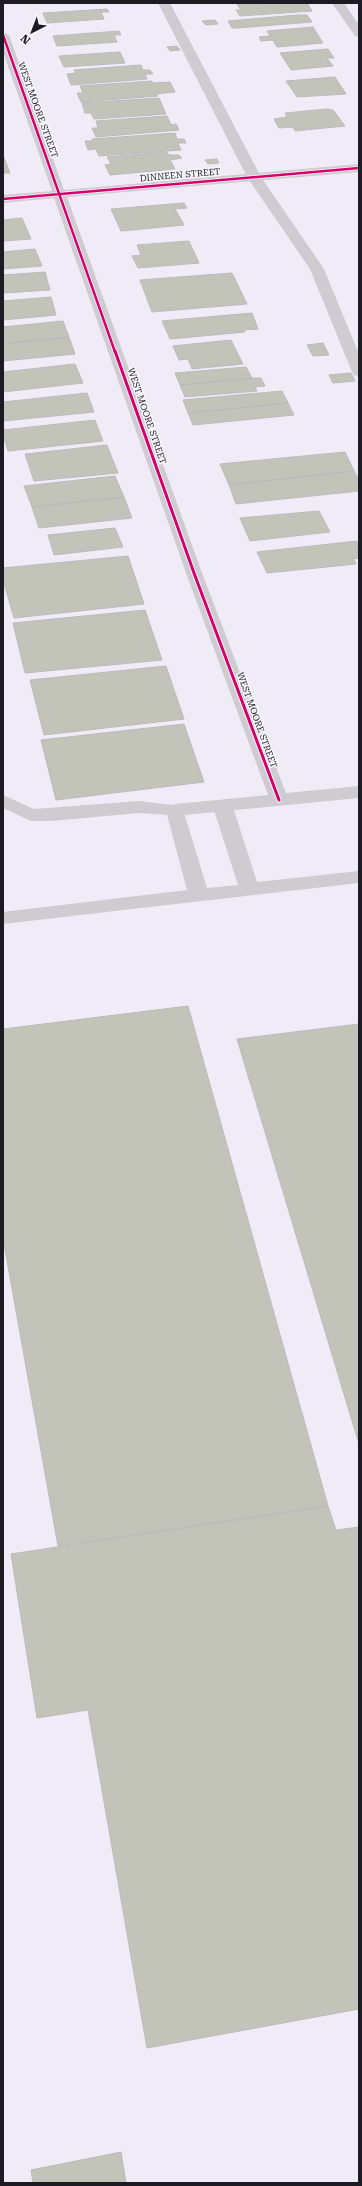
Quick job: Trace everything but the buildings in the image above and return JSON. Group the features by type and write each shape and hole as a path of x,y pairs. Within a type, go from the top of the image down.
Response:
{"street":[{"path":"164,3 254,177 317,269 359,372"},
{"path":"338,3 359,34"},
{"name":"WEST MOORE STREET","path":"3,35 194,572 279,800"},
{"name":"DINNEEN STREET","path":"3,199 359,168"},
{"path":"3,801 31,815 52,815 140,807 175,810 223,807 359,792"},
{"path":"223,807 250,890"},
{"path":"175,810 199,896"},
{"path":"3,918 359,877"}],"cycle path":[{"path":"3,35 194,573 279,800"},
{"path":"3,199 359,168"}]}
